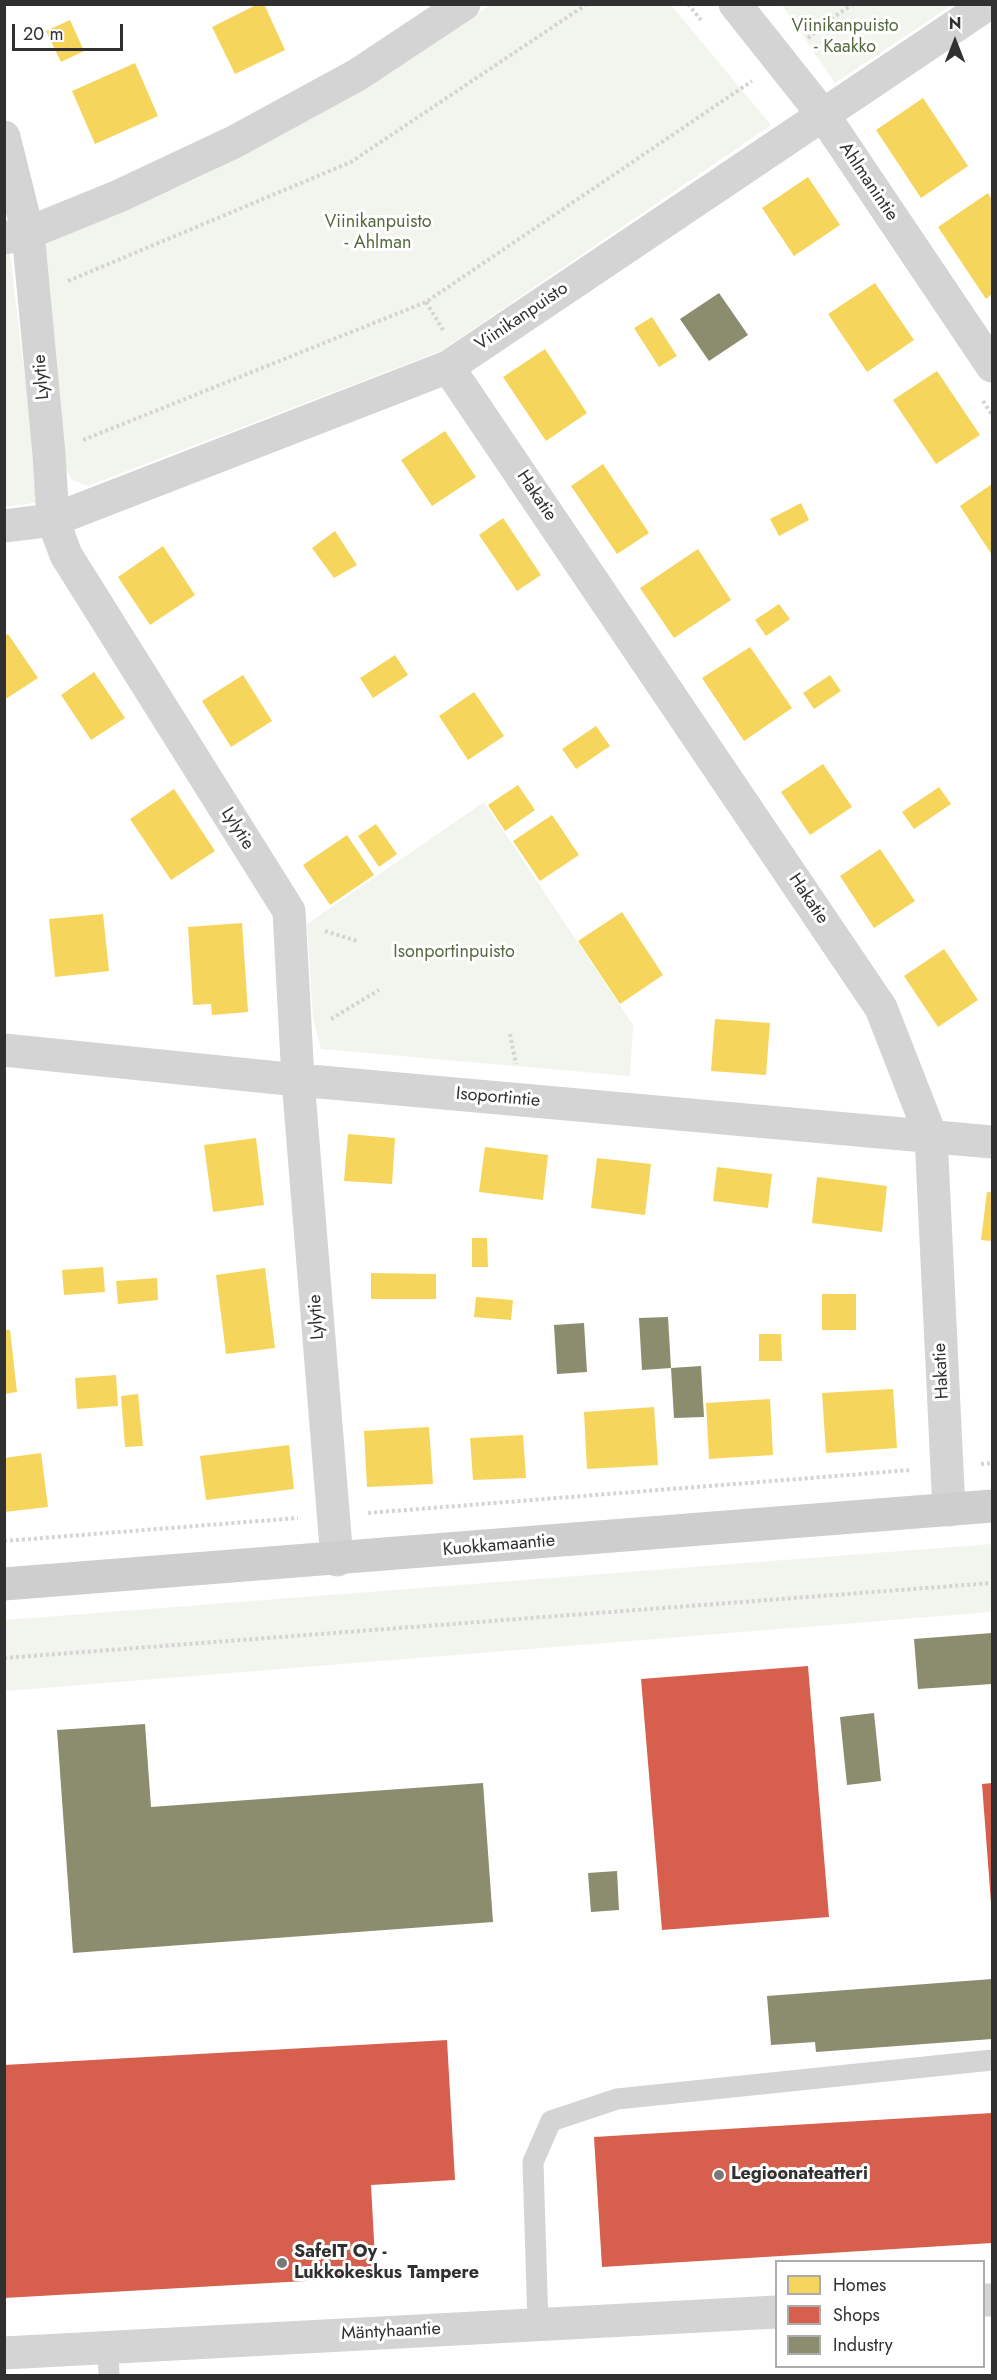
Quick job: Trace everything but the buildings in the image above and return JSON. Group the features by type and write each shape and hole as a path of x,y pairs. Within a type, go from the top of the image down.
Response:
{"main road":[{"name":"Kuokkamaantie","path":"4,1584 337,1560 993,1506"}],"street":[{"path":"16,236 119,196 234,142 357,75 464,4"},
{"name":"Ahlmanintie","path":"735,4 824,116 993,366"},
{"name":"Viinikanpuisto","path":"4,526 53,520 448,367 988,4"},
{"name":"Lylytie","path":"4,137 16,236 34,296 53,520 66,555 289,911 298,1080 337,1560"},
{"name":"Hakatie","path":"448,367 881,1008 931,1136 949,1510"},
{"name":"Isoportintie","path":"4,1050 298,1080 993,1142"},
{"name":"Mäntyhaantie","path":"4,2353 109,2362 538,2324 775,2312"}],"lane":[{"path":"538,2324 533,2162 551,2121 616,2099 993,2060"}],"path":[{"path":"34,296 351,162 586,4"},
{"path":"49,454 426,302 742,89 853,4"},
{"path":"296,1039 379,990"},
{"path":"4,1541 993,1463"},
{"path":"4,1658 993,1583"}],"green space":[{"name":"Viinikanpuisto - Ahlman","path":"490,5 671,5 771,125 441,351 88,486 72,480 61,462 40,244 197,179 340,103"},
{"name":"Viinikanpuisto - Kaakko","path":"782,5 952,5 835,83"},
{"path":"10,254 40,502 5,507 4,255"},
{"name":"Isonportinpuisto","path":"484,802 633,1025 630,1076 321,1049 313,1019 307,924"},
{"path":"992,1544 992,1612 5,1691 5,1620"}],"place":[{"name":"Legioonateatteri","path":"719,2175"},
{"name":"SafeIT Oy - Lukkokeskus Tampere","path":"282,2263"}]}
